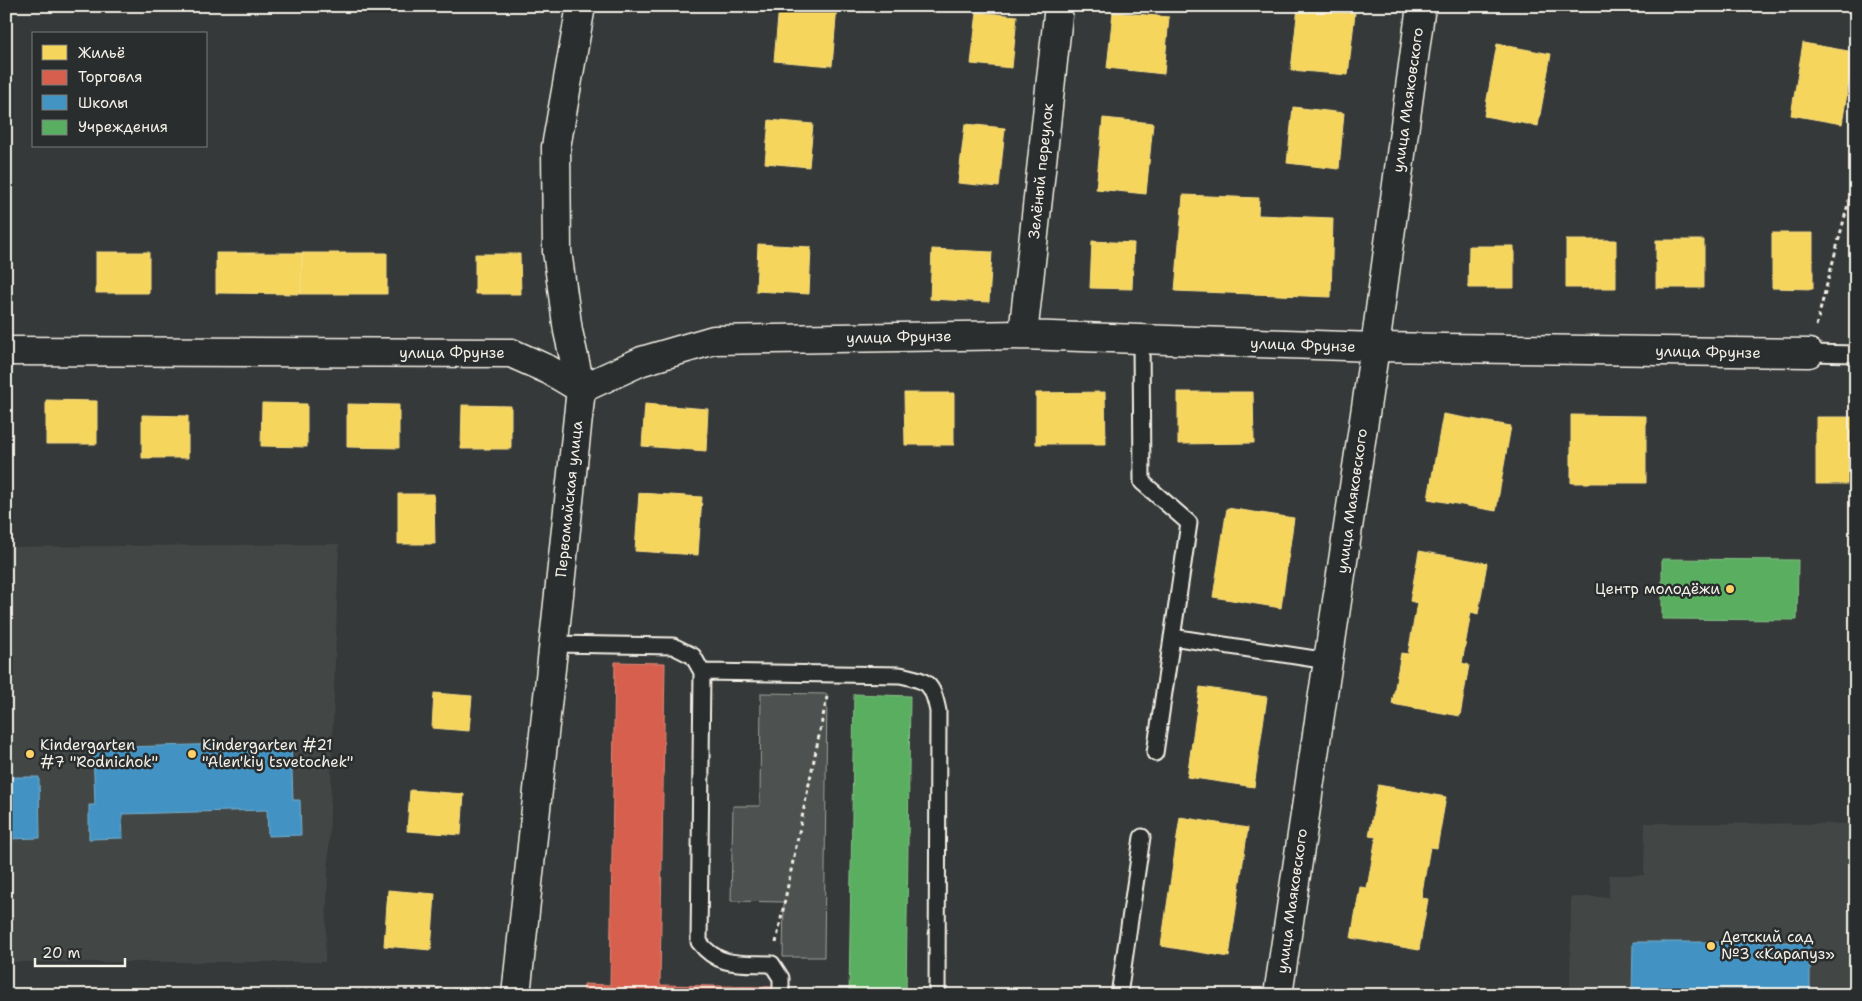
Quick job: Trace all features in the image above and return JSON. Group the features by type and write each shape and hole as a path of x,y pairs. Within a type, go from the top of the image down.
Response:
{"street":[{"name":"Первомайская улица","path":"516,992 581,389 568,331 556,251 556,147 581,6"},
{"name":"Зелёный переулок","path":"1023,335 1059,6"},
{"name":"улица Маяковского","path":"1278,995 1375,347 1420,6"},
{"name":"улица Фрунзе","path":"6,351 511,353 548,370 581,389 642,361 714,340 1023,335 1375,347 1809,353"}],"lane":[{"path":"1141,339 1142,482 1189,523 1155,754"},
{"path":"1809,353 1856,354"},
{"path":"1172,637 1328,660"},
{"path":"553,644 674,646 693,656 702,672 699,942 707,953 727,962 772,964 781,978 781,995"},
{"path":"702,672 900,675 920,679 933,691 938,711 937,995"},
{"path":"1119,995 1142,837"}],"path":[{"path":"1809,353 1856,174"},
{"path":"772,964 832,674"},
{"path":"1721,988 1721,995"},
{"path":"156,995 516,992"}],"shaded area":[{"name":"Kindergarten #21 \"Alen'kiy tsvetochek\"","path":"339,544 325,962 6,962 6,547"},
{"path":"761,693 827,694 824,957 783,957 784,902 731,901 733,806 760,806"},
{"name":"Детский сад №3 «Карапуз»","path":"1645,823 1856,824 1856,885 1852,885 1852,995 1570,995 1571,897 1609,897 1609,875 1644,875"}],"building: Жильё":[{"path":"779,6 837,6 832,66 774,61"},
{"path":"1298,7 1355,13 1348,75 1291,70"},
{"path":"977,12 1017,16 1012,68 971,64"},
{"path":"1113,12 1169,17 1164,74 1107,68"},
{"path":"1803,43 1854,52 1842,124 1791,115"},
{"path":"1497,44 1551,54 1538,126 1484,116"},
{"path":"1293,107 1344,113 1339,169 1287,163"},
{"path":"1103,118 1153,123 1146,194 1096,189"},
{"path":"769,120 813,124 809,167 765,163"},
{"path":"965,124 1005,128 999,187 958,183"},
{"path":"1183,195 1259,198 1258,215 1333,218 1331,297 1175,291"},
{"path":"1772,233 1813,233 1813,289 1772,288"},
{"path":"1566,240 1616,240 1616,288 1566,288"},
{"path":"1656,240 1704,240 1704,288 1656,288"},
{"path":"1092,241 1134,243 1132,289 1090,288"},
{"path":"758,244 811,247 809,294 756,291"},
{"path":"1469,246 1514,246 1514,288 1468,288"},
{"path":"932,249 992,252 989,302 930,299"},
{"path":"96,252 149,252 149,293 96,293"},
{"path":"216,253 302,253 301,294 216,293"},
{"path":"302,253 387,253 387,294 301,294"},
{"path":"475,254 520,254 521,294 475,294"},
{"path":"1105,392 1106,444 1036,444 1036,393"},
{"path":"1178,392 1253,392 1254,443 1178,444"},
{"path":"904,393 954,393 954,445 905,445"},
{"path":"46,400 97,401 97,444 46,444"},
{"path":"262,403 307,404 307,447 261,446"},
{"path":"347,404 399,405 399,448 347,447"},
{"path":"645,404 708,409 706,451 642,446"},
{"path":"462,405 511,406 511,449 461,449"},
{"path":"1443,414 1511,426 1496,511 1428,499"},
{"path":"142,415 188,416 188,458 142,458"},
{"path":"1571,415 1646,416 1646,483 1571,483"},
{"path":"1816,417 1856,417 1856,484 1816,484"},
{"path":"639,493 702,497 698,555 635,551"},
{"path":"398,494 434,494 435,544 398,544"},
{"path":"1227,508 1294,518 1281,608 1213,597"},
{"path":"1419,551 1487,563 1478,614 1471,612 1462,663 1469,665 1460,716 1392,704 1401,653 1408,654 1417,603 1410,601"},
{"path":"1200,687 1267,697 1254,787 1187,777"},
{"path":"434,693 472,696 469,731 432,728"},
{"path":"1378,785 1446,797 1437,848 1430,847 1421,898 1428,899 1419,950 1351,938 1360,887 1367,888 1376,837 1369,836"},
{"path":"410,790 464,794 461,835 407,831"},
{"path":"1180,817 1248,828 1229,957 1161,946"},
{"path":"388,890 435,894 431,950 384,946"}],"building: Торговля":[{"path":"615,662 665,663 660,985 773,987 773,995 584,995 584,984 610,985"}],"building: Школы":[{"path":"291,742 293,800 300,800 301,835 268,836 267,810 122,814 123,838 89,839 89,805 95,805 93,748"},
{"path":"6,777 39,777 40,838 6,839"},
{"path":"1633,942 1810,942 1810,995 1774,995 1774,989 1668,988 1668,995 1632,995"}],"building: Учреждения":[{"name":"Центр молодёжи","path":"1662,559 1798,560 1797,620 1662,619"},
{"path":"854,694 910,696 906,995 849,995"}],"place":[{"name":"Центр молодёжи","path":"1730,589"},
{"name":"Kindergarten #7 \"Rodnichok\"","path":"30,754"},
{"name":"Kindergarten #21 \"Alen'kiy tsvetochek\"","path":"192,754"},
{"name":"Детский сад №3 «Карапуз»","path":"1711,946"}]}
